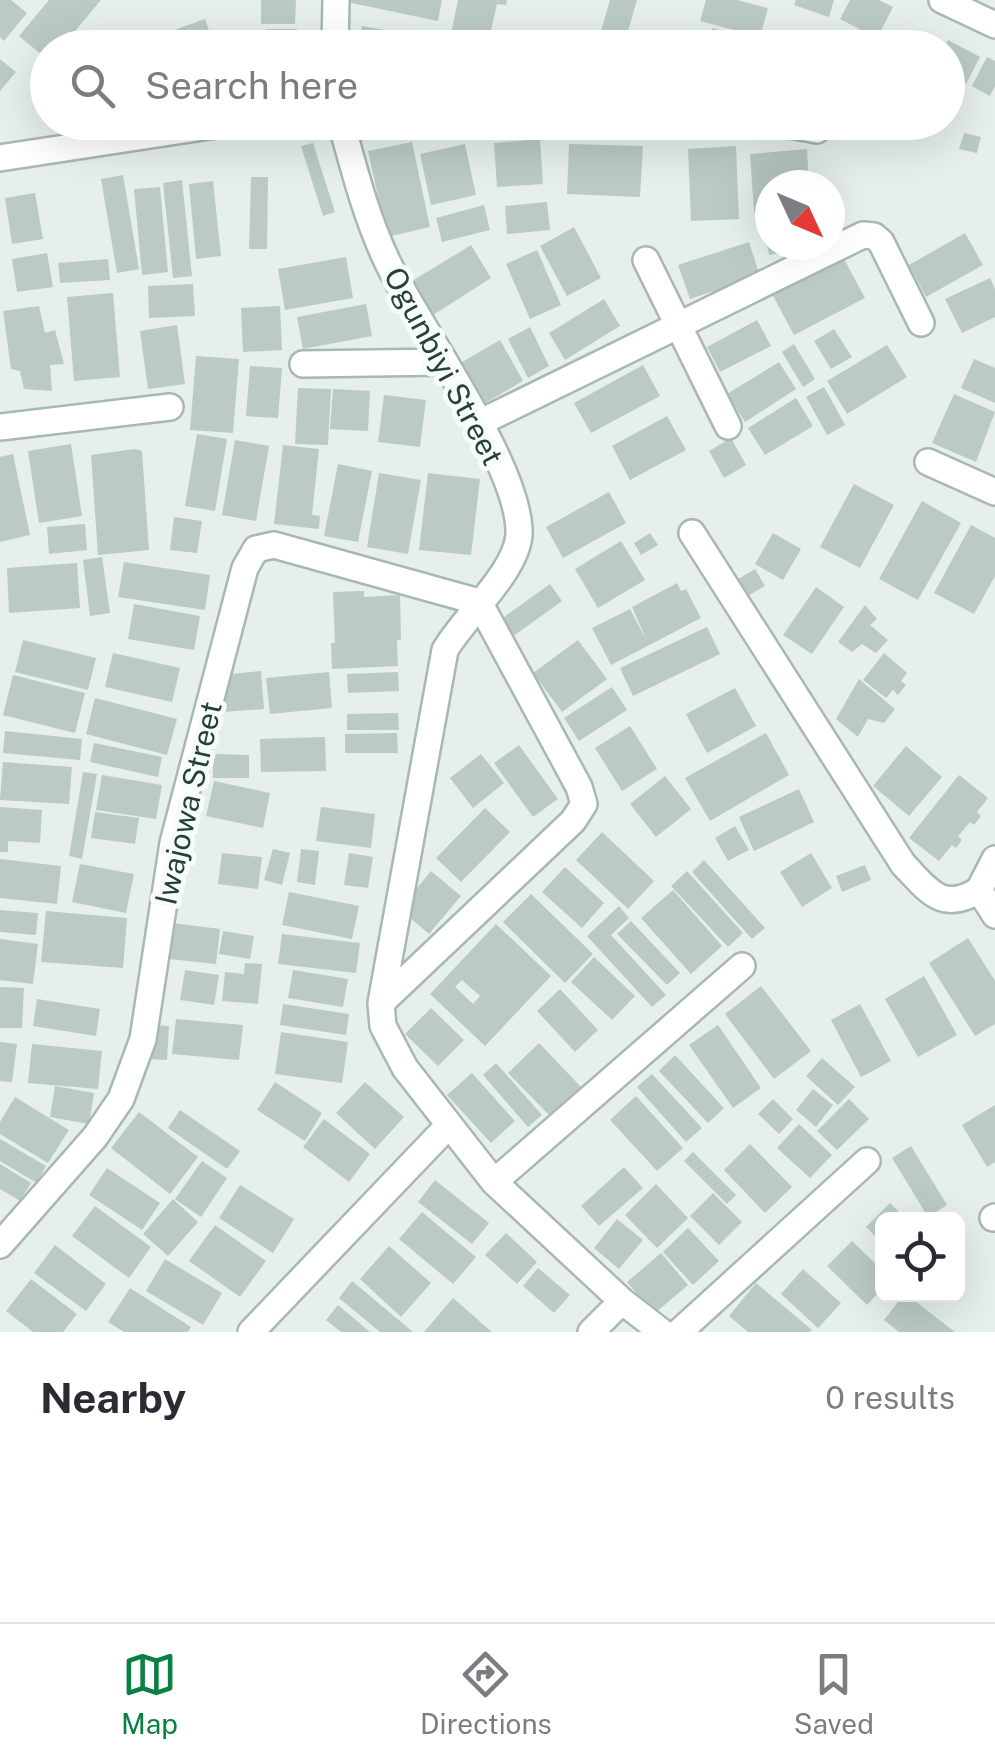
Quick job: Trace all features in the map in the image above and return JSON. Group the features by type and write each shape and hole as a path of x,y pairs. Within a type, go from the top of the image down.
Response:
{"street":[{"path":"335,30 336,0"},
{"path":"942,0 995,25"},
{"path":"0,158 118,140"},
{"name":"Ogunbiyi Street","path":"346,140 387,261 479,423 500,465 517,517 519,538 507,570 479,602"},
{"path":"479,423 863,235 882,242 921,324"},
{"path":"646,260 728,426"},
{"path":"303,364 442,362"},
{"path":"0,427 170,406"},
{"path":"928,462 995,492"},
{"path":"692,533 903,864 939,898 950,902 979,890 995,859"},
{"name":"Iwajowa Street","path":"0,1245 95,1137 120,1099 138,1054 173,843 245,568 256,549 274,545 479,602"},
{"path":"382,1003 574,821 584,804 579,787 479,602 445,650 382,1003 382,1026 393,1049 448,1126 494,1182 622,1301 662,1332"},
{"path":"979,890 995,915"},
{"path":"494,1182 742,966"},
{"path":"251,1332 448,1126"},
{"path":"680,1332 867,1161"},
{"path":"590,1332 622,1301"}],"building":[{"path":"0,0 11,0 27,13 4,41 0,37"},
{"path":"49,0 101,0 76,30 30,30 30,45 19,36"},
{"path":"261,0 296,0 295,24 261,24"},
{"path":"337,0 442,0 438,21"},
{"path":"458,0 507,0 506,5 497,4 491,30 452,30"},
{"path":"610,0 637,0 628,30 601,30"},
{"path":"706,0 737,0 768,8 762,30 734,30 700,21"},
{"path":"796,0 834,0 829,17 794,5"},
{"path":"850,0 879,0 893,7 881,30 861,30 840,19"},
{"path":"205,19 209,30 174,30"},
{"path":"965,49 980,57 965,83"},
{"path":"987,57 995,61 995,86 990,96 972,86"},
{"path":"0,59 16,72 0,91"},
{"path":"965,133 981,137 977,153 959,149"},
{"path":"540,140 543,184 497,187 494,143"},
{"path":"412,142 430,227 387,237 368,151"},
{"path":"313,143 335,212 323,216 301,146"},
{"path":"465,144 476,195 431,205 420,154"},
{"path":"569,144 643,146 640,197 567,194"},
{"path":"736,146 739,219 691,221 688,149"},
{"path":"807,149 808,170 755,170 754,212 750,154"},
{"path":"123,175 139,269 117,273 101,179"},
{"path":"251,177 268,177 267,249 249,249"},
{"path":"182,180 192,276 173,278 163,183"},
{"path":"213,181 221,256 196,259 189,184"},
{"path":"160,187 168,272 142,275 134,189"},
{"path":"35,193 43,239 12,244 5,198"},
{"path":"547,202 550,230 507,234 505,206"},
{"path":"484,205 490,230 442,242 436,218"},
{"path":"574,227 601,278 567,296 540,246"},
{"path":"965,233 983,265 926,297 909,265"},
{"path":"749,242 760,276 690,299 678,265"},
{"path":"471,245 491,278 430,317 409,283"},
{"path":"537,250 561,305 530,319 506,264"},
{"path":"47,253 53,287 17,292 12,259"},
{"path":"346,257 353,298 285,310 278,269"},
{"path":"108,259 110,280 60,283 58,263"},
{"path":"837,260 845,260 865,298 794,335 772,294"},
{"path":"990,278 995,289 995,317 962,333 945,299"},
{"path":"193,284 195,316 149,318 148,286"},
{"path":"113,293 120,377 74,381 67,297"},
{"path":"604,299 620,326 565,360 549,333"},
{"path":"366,304 372,336 303,349 297,317"},
{"path":"39,306 45,333 55,330 64,364 50,365 52,391 24,389 20,371 11,369 3,311"},
{"path":"280,306 282,350 243,352 241,308"},
{"path":"757,320 771,346 720,372 707,347"},
{"path":"177,325 185,384 148,389 140,331"},
{"path":"530,327 549,366 528,378 508,339"},
{"path":"834,329 852,357 831,369 814,341"},
{"path":"500,340 523,381 480,406 457,365"},
{"path":"794,344 815,379 803,387 782,352"},
{"path":"887,345 907,377 847,414 827,381"},
{"path":"196,356 239,359 233,433 190,430"},
{"path":"974,359 995,368 995,403 961,388"},
{"path":"779,362 796,389 745,422 727,394"},
{"path":"643,365 660,396 591,433 574,403"},
{"path":"250,366 282,368 278,418 246,416"},
{"path":"824,387 845,425 827,435 806,397"},
{"path":"298,388 331,389 328,445 295,444"},
{"path":"333,389 370,391 368,431 330,429"},
{"path":"954,394 995,412 976,462 932,443"},
{"path":"384,395 426,400 420,447 378,442"},
{"path":"796,398 813,426 765,455 748,428"},
{"path":"667,416 686,450 630,480 612,446"},
{"path":"197,434 227,439 215,511 185,506"},
{"path":"731,438 746,465 724,478 709,451"},
{"path":"235,440 269,446 256,521 222,515"},
{"path":"71,444 82,516 39,523 28,451"},
{"path":"283,445 319,449 312,515 320,516 319,529 274,524"},
{"path":"142,451 149,550 98,555 91,455"},
{"path":"13,454 30,535 0,542 0,457"},
{"path":"338,464 372,471 358,542 324,536"},
{"path":"379,473 421,480 408,554 367,547"},
{"path":"428,473 480,479 471,555 419,550"},
{"path":"854,484 894,505 860,568 820,547"},
{"path":"609,492 626,523 563,558 546,527"},
{"path":"922,501 961,523 918,600 879,579"},
{"path":"174,517 202,521 197,553 170,550"},
{"path":"85,524 87,550 49,554 47,527"},
{"path":"971,525 995,538 995,576 974,614 934,593"},
{"path":"650,533 658,545 641,555 634,543"},
{"path":"773,533 801,549 783,580 755,564"},
{"path":"621,541 645,580 598,608 575,569"},
{"path":"102,557 110,613 90,616 83,560"},
{"path":"124,562 210,575 205,610 118,597"},
{"path":"77,563 80,608 9,613 7,568"},
{"path":"755,569 765,586 739,601 730,584"},
{"path":"677,583 681,591 686,589 701,618 611,665 592,628 630,609 647,641 632,607"},
{"path":"550,584 562,601 512,637 500,620"},
{"path":"816,587 844,607 812,654 783,635"},
{"path":"364,591 364,597 400,595 398,666 332,669 333,592"},
{"path":"134,604 200,616 194,650 128,639"},
{"path":"865,605 877,619 870,625 888,640 876,653 862,644 852,652 838,642"},
{"path":"707,627 720,654 633,696 620,668"},
{"path":"23,640 96,658 88,690 15,672"},
{"path":"578,640 607,679 562,712 533,673"},
{"path":"113,653 180,668 172,702 105,687"},
{"path":"884,653 907,673 901,681 906,685 898,695 893,690 886,698 863,680"},
{"path":"261,671 264,709 223,712 220,675"},
{"path":"329,672 332,708 270,714 266,678"},
{"path":"398,672 399,691 348,693 347,674"},
{"path":"13,675 85,693 75,733 3,715"},
{"path":"859,679 895,709 884,723 868,719 858,737 836,719"},
{"path":"612,687 627,710 579,741 564,718"},
{"path":"735,688 756,726 707,753 686,714"},
{"path":"95,698 177,719 167,755 86,734"},
{"path":"398,713 399,730 347,730 347,714"},
{"path":"630,726 657,769 622,791 595,748"},
{"path":"5,731 82,739 80,760 3,753"},
{"path":"397,733 398,753 345,753 345,734"},
{"path":"766,733 789,775 710,821 685,778"},
{"path":"325,737 326,771 261,772 260,739"},
{"path":"94,743 162,757 158,777 90,762"},
{"path":"519,745 558,799 533,817 494,763"},
{"path":"906,746 942,777 909,816 873,786"},
{"path":"213,754 249,755 249,778 213,778"},
{"path":"481,754 504,783 473,808 450,778"},
{"path":"3,762 72,767 69,804 0,800"},
{"path":"83,772 97,774 82,859 69,856"},
{"path":"102,775 162,785 156,819 96,810"},
{"path":"959,775 988,798 977,812 981,816 974,825 970,822 958,836 962,840 956,848 952,845 939,861 909,838"},
{"path":"665,776 691,809 656,837 630,804"},
{"path":"214,781 270,793 263,828 206,816"},
{"path":"799,789 814,822 754,851 739,817"},
{"path":"0,807 42,810 40,843 8,841 8,852 0,852"},
{"path":"321,807 375,814 371,848 316,841"},
{"path":"485,808 510,832 461,882 436,858"},
{"path":"95,812 139,818 135,844 91,838"},
{"path":"735,826 749,850 728,861 715,838"},
{"path":"602,832 654,881 628,909 576,860"},
{"path":"273,849 290,853 282,885 264,880"},
{"path":"301,849 319,851 315,885 297,882"},
{"path":"222,853 262,857 258,889 218,884"},
{"path":"349,853 373,857 368,888 344,885"},
{"path":"811,853 832,888 802,907 780,872"},
{"path":"0,859 61,866 57,904 0,898"},
{"path":"704,860 765,928 752,939 692,872"},
{"path":"80,864 134,874 126,913 72,902"},
{"path":"865,865 871,880 842,892 836,876"},
{"path":"565,867 604,903 582,928 542,892"},
{"path":"431,871 461,896 429,934 400,909"},
{"path":"687,871 743,933 728,947 671,886"},
{"path":"673,890 722,946 691,974 641,918"},
{"path":"289,892 359,906 352,939 282,925"},
{"path":"531,894 593,954 565,983 503,922"},
{"path":"619,906 629,918 611,935 666,995 652,1007 587,936"},
{"path":"0,910 38,913 36,935 0,932"},
{"path":"46,911 127,918 123,968 41,962"},
{"path":"631,921 680,973 667,985 617,934"},
{"path":"173,923 220,929 216,964 169,959"},
{"path":"496,924 551,976 485,1046 430,994","holes":["462,980 480,996 473,1004 455,987"]},
{"path":"223,931 254,936 250,959 219,954"},
{"path":"282,934 360,943 356,973 278,964"},
{"path":"968,938 995,981 995,1024 975,1036 929,963"},
{"path":"0,939 38,944 33,984 0,980"},
{"path":"594,957 635,996 612,1020 571,982"},
{"path":"245,963 262,964 258,1004 222,1001 225,972 244,974"},
{"path":"185,970 219,975 214,1005 180,1000"},
{"path":"293,970 348,979 343,1007 288,998"},
{"path":"924,976 957,1035 918,1057 885,999"},
{"path":"761,986 811,1051 774,1079 725,1014"},
{"path":"0,987 24,988 22,1028 0,1028"},
{"path":"560,989 598,1030 575,1052 537,1011"},
{"path":"37,999 100,1009 96,1036 33,1026"},
{"path":"283,1004 349,1014 346,1035 280,1025"},
{"path":"860,1004 891,1061 861,1077 831,1020"},
{"path":"431,1008 464,1040 438,1066 405,1034"},
{"path":"176,1019 243,1025 239,1060 172,1054"},
{"path":"150,1025 169,1026 167,1060 148,1059"},
{"path":"718,1025 761,1088 733,1108 689,1045"},
{"path":"281,1032 348,1042 342,1083 275,1074"},
{"path":"0,1042 17,1044 12,1082 0,1081"},
{"path":"539,1043 583,1089 553,1119 508,1073"},
{"path":"32,1044 102,1051 98,1089 28,1083"},
{"path":"675,1055 724,1108 708,1123 659,1071"},
{"path":"822,1058 855,1087 838,1105 806,1076"},
{"path":"496,1063 542,1115 528,1127 483,1075"},
{"path":"472,1073 515,1121 491,1143 447,1095"},
{"path":"652,1074 702,1128 686,1142 637,1087"},
{"path":"275,1082 322,1113 305,1141 257,1110"},
{"path":"365,1082 404,1117 375,1149 336,1113"},
{"path":"55,1086 94,1093 89,1124 50,1117"},
{"path":"813,1089 833,1105 816,1127 796,1110"},
{"path":"636,1096 683,1148 657,1171 610,1120"},
{"path":"15,1097 69,1130 48,1163 0,1134 0,1122"},
{"path":"773,1099 793,1119 779,1134 758,1114"},
{"path":"849,1099 869,1119 837,1150 817,1131"},
{"path":"995,1105 995,1162 987,1167 962,1125"},
{"path":"180,1110 240,1151 227,1169 168,1128"},
{"path":"139,1112 198,1157 170,1194 111,1148"},
{"path":"324,1119 370,1154 349,1182 303,1147"},
{"path":"799,1124 832,1155 810,1178 777,1148"},
{"path":"0,1139 46,1166 37,1183 0,1161"},
{"path":"750,1144 792,1187 765,1213 724,1170"},
{"path":"911,1146 947,1205 936,1212 925,1212 892,1158"},
{"path":"693,1152 736,1195 727,1204 684,1161"},
{"path":"202,1161 227,1178 201,1217 175,1199"},
{"path":"0,1164 31,1183 20,1201 0,1189"},
{"path":"624,1167 643,1188 599,1226 581,1206"},
{"path":"107,1168 160,1203 142,1230 89,1195"},
{"path":"435,1180 489,1223 472,1244 418,1202"},
{"path":"656,1184 688,1218 657,1248 625,1215"},
{"path":"240,1185 294,1219 273,1253 219,1218"},
{"path":"713,1193 742,1222 719,1245 690,1216"},
{"path":"173,1199 198,1222 168,1256 143,1234"},
{"path":"890,1203 899,1212 881,1212"},
{"path":"95,1206 151,1247 129,1278 72,1236"},
{"path":"422,1212 476,1257 453,1284 399,1239"},
{"path":"875,1218 875,1236 866,1227"},
{"path":"617,1219 643,1240 619,1269 594,1248"},
{"path":"215,1225 266,1261 240,1297 189,1261"},
{"path":"688,1228 719,1261 693,1285 663,1252"},
{"path":"506,1233 537,1262 517,1284 485,1255"},
{"path":"852,1241 875,1263 875,1296 867,1305 827,1266"},
{"path":"55,1245 106,1284 86,1311 34,1273"},
{"path":"389,1246 431,1283 401,1317 360,1279"},
{"path":"661,1253 688,1285 654,1314 627,1282"},
{"path":"165,1259 222,1293 203,1325 146,1291"},
{"path":"538,1268 570,1295 554,1313 523,1286"},
{"path":"803,1269 841,1303 818,1328 781,1294"},
{"path":"31,1279 77,1314 63,1332 33,1332 6,1311"},
{"path":"352,1281 413,1332 380,1332 339,1298"},
{"path":"756,1283 812,1330 748,1332 729,1316"},
{"path":"130,1288 191,1327 188,1332 124,1332 108,1322"},
{"path":"453,1298 492,1332 424,1332"},
{"path":"898,1302 916,1302 955,1332 899,1332 884,1320"},
{"path":"338,1305 370,1332 341,1332 326,1320"}]}
